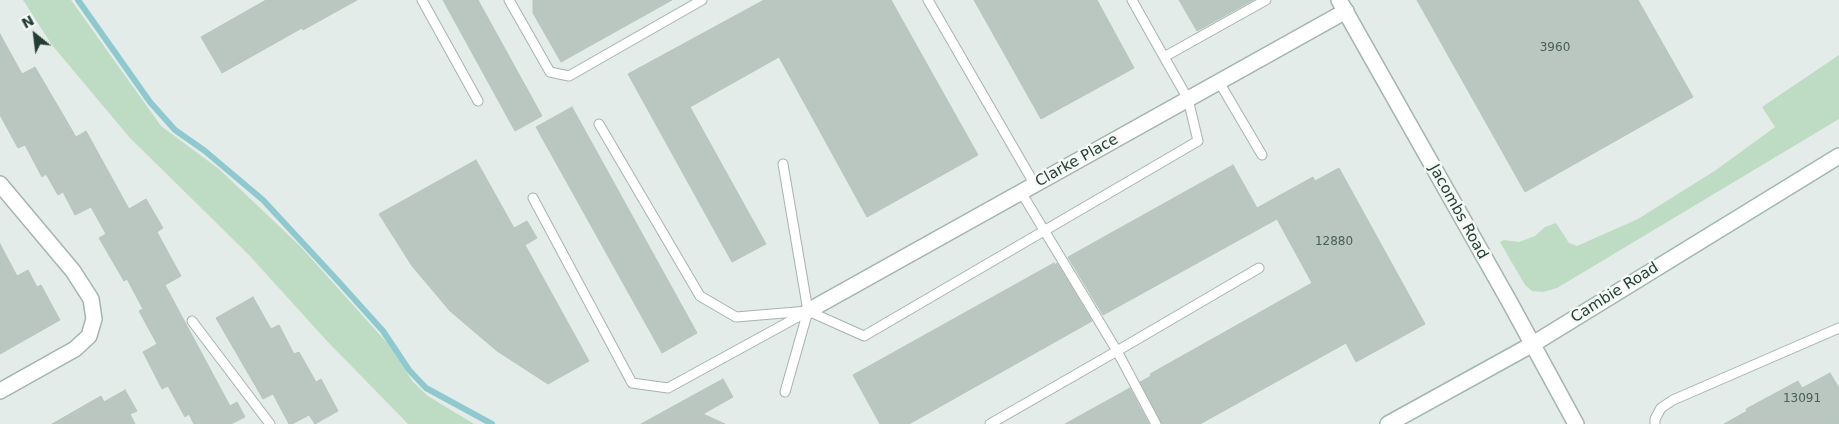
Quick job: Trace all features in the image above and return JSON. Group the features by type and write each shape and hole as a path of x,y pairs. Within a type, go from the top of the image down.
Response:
{"street":[{"name":"Clarke Place","path":"808,311 1219,82 1342,6"},
{"name":"Jacombs Road","path":"1342,6 1533,344 1576,424"},
{"name":"Cambie Road","path":"1388,424 1533,344 1839,156"},
{"path":"0,184 73,271 92,299 94,319 89,336 75,349 0,391"}],"lane":[{"path":"422,0 478,101"},
{"path":"509,0 550,72 569,76 702,0"},
{"path":"928,0 1035,185"},
{"path":"599,124 700,296 736,317 808,311 864,336 1198,141 1188,99 1132,0"},
{"path":"1164,57 1266,0"},
{"path":"1219,82 1262,155"},
{"path":"783,164 808,311 785,392"},
{"path":"1021,192 1116,351 1156,424"},
{"path":"533,198 632,383 668,388 808,311"},
{"path":"990,424 1259,268"},
{"path":"192,321 270,424"},
{"path":"1655,424 1655,419 1661,408 1673,400 1839,328"}],"green space":[{"path":"23,0 71,0 161,126 219,169 300,246 388,344 413,382 428,396 474,424 408,424 327,341 248,254 130,138 52,45"},
{"path":"1839,55 1839,119 1557,288 1543,292 1532,291 1525,285 1500,242 1504,240 1519,242 1535,236 1545,227 1556,223 1569,243 1577,246 1638,219 1716,170 1775,127 1762,107"}],"building":[{"path":"266,0 357,0 303,30 302,28 222,73 201,37"},
{"path":"443,0 478,0 542,116 515,131"},
{"path":"533,0 672,0 561,62 533,13"},
{"path":"764,0 891,0 978,155 867,217 779,57 690,107 766,244 732,262 628,74"},
{"path":"974,0 1097,0 1134,68 1041,119"},
{"path":"1179,0 1253,0 1197,31"},
{"path":"1417,0 1638,0 1693,97 1525,192"},
{"path":"0,34 22,74 35,67 76,137 86,131 129,209 146,199 163,228 157,232 181,276 165,285 230,406 237,402 245,417 231,424 194,424 189,414 185,417 168,386 162,389 143,352 157,344 139,311 143,309 127,279 124,281 99,238 106,234 91,207 75,215 63,192 58,195 46,174 42,177 25,145 18,148 0,115"},
{"path":"572,107 697,333 662,353 536,127"},
{"path":"476,160 514,228 527,221 537,238 525,245 589,361 548,384 497,351 450,311 412,266 379,214"},
{"path":"1233,165 1257,208 1313,177 1315,181 1339,168 1425,324 1356,362 1346,343 1200,424 1162,424 1140,382 1151,376 1150,374 1312,283 1277,219 1103,315 1068,257"},
{"path":"0,244 17,276 28,270 37,287 41,285 60,320 0,354"},
{"path":"1054,263 1055,265 1057,263 1092,321 909,424 880,424 853,375"},
{"path":"253,297 271,329 279,325 294,354 299,352 316,382 321,379 338,411 315,424 309,415 289,424 273,394 263,399 216,318"},
{"path":"1830,373 1839,388 1839,424 1724,424 1747,411 1746,409 1798,381 1802,388"},
{"path":"723,379 733,397 703,414 725,424 641,424"},
{"path":"1130,388 1149,424 1065,424"},
{"path":"125,390 137,411 130,414 135,424 52,424 101,396 104,402"}],"waterway":[{"path":"78,0 150,102 175,130 205,151 263,200 383,331 409,370 426,388 492,424"}]}
